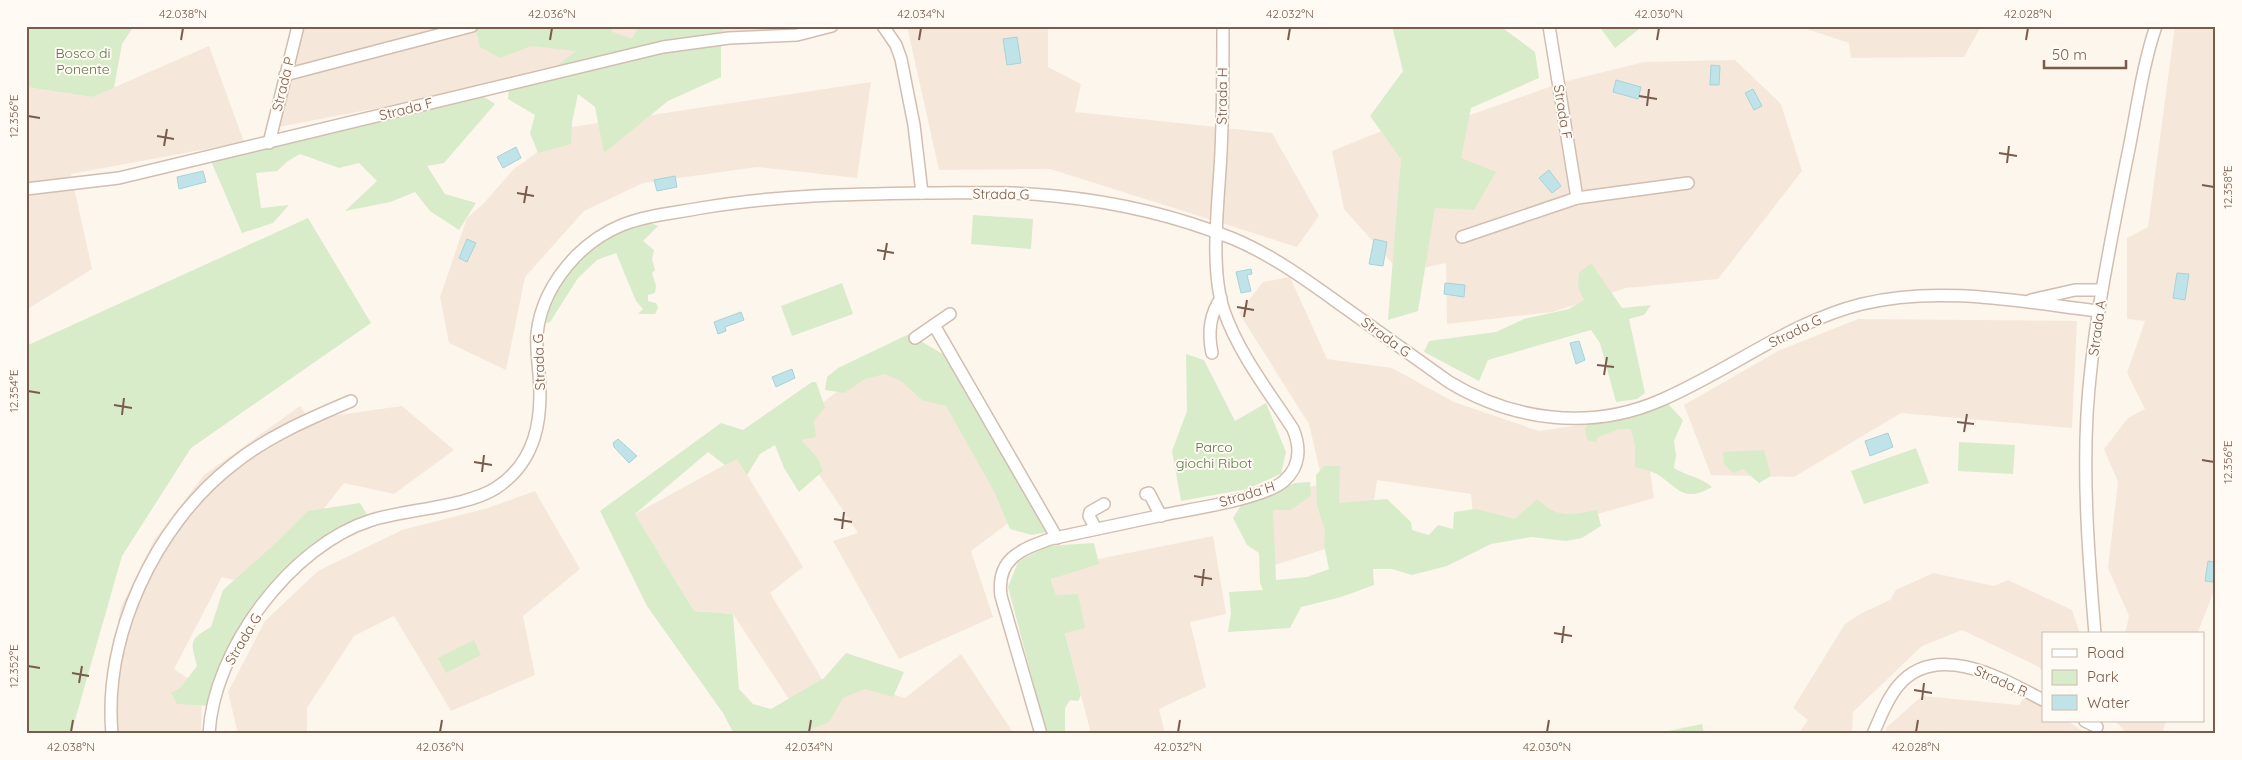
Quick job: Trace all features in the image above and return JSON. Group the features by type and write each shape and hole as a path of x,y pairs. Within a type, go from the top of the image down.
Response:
{"street":[{"name":"Strada P","path":"269,142 298,26"},
{"path":"286,75 472,26"},
{"name":"Strada F","path":"26,189 119,178 663,47 788,31 809,33 832,26"},
{"path":"883,26 896,45 901,59 914,125 922,194"},
{"name":"Strada H","path":"1041,734 1002,603 1000,578 1004,566 1015,555 1037,544 1057,538 1224,503 1278,486 1293,471 1298,459 1298,445 1293,429 1248,360 1227,318 1221,298 1217,270 1222,137 1223,26"},
{"name":"Strada F","path":"1549,26 1577,198"},
{"name":"Strada A","path":"2095,632 2088,529 2086,450 2088,399 2102,290 2145,67 2156,26"},
{"path":"1462,236 1577,198 1688,183"},
{"name":"Strada G","path":"210,734 211,712 216,690 235,648 271,595 311,553 338,534 371,521 480,496 504,482 519,467 532,446 539,421 541,393 537,345 542,312 551,289 563,271 595,240 617,227 636,220 746,201 819,194 995,193 1062,197 1141,209 1237,240 1281,264 1461,389 1504,408 1556,418 1610,415 1657,402 1808,323 1862,304 1913,296 2027,301 2099,311"},
{"name":"Strada G","path":"2027,301 2074,290 2102,290"},
{"path":"1212,353 1210,326 1213,309 1221,298"},
{"path":"915,338 950,314"},
{"path":"934,325 1057,538"},
{"path":"112,734 112,684 123,635 147,573 172,528 206,488 245,455 302,422 351,401"},
{"path":"1146,494 1149,494 1153,499 1161,516"},
{"path":"1096,529 1089,516 1090,512 1104,504"},
{"name":"Strada R","path":"1873,734 1884,709 1898,685 1911,675 1930,667 1955,665 1976,668 2042,700"}],"shaded area":[{"path":"302,26 785,26 784,31 278,127"},
{"path":"907,26 1048,26 1048,67 1081,84 1075,112 1272,133 1319,216 1297,247 1050,169 939,170"},
{"path":"1798,26 1981,26 1964,57 1851,58 1849,43"},
{"path":"2175,26 2216,26 2216,586 2198,632 2125,632 2129,616 2108,568 2118,482 2104,449 2128,418 2145,409 2127,373 2145,321 2127,319 2127,238 2148,227"},
{"path":"209,46 244,142 71,174 92,269 26,310 26,87 92,97"},
{"path":"1735,60 1781,104 1802,171 1718,279 1626,288 1553,312 1447,324 1446,263 1401,273 1344,209 1332,151 1399,124 1459,119 1563,82 1644,62"},
{"path":"871,82 857,178 757,167 643,183 584,211 525,277 506,370 449,343 440,297 467,218 483,204 514,169 572,127"},
{"path":"1290,277 1327,359 1392,368 1454,402 1539,431 1642,416 1654,498 1594,515 1526,522 1473,515 1471,494 1377,480 1369,535 1275,565 1263,496 1323,484 1309,424 1239,313 1263,282"},
{"path":"1858,319 2077,321 2072,428 1901,413 1794,477 1711,475 1684,405 1778,351"},
{"path":"890,353 961,401 1023,512 971,551 993,617 899,659 833,541 858,533 788,428"},
{"path":"300,406 309,419 402,406 454,450 394,494 344,483 262,587 222,577 174,669 202,688 201,734 106,734 107,680 121,607 154,540 204,475"},
{"path":"737,458 803,567 770,593 831,694 849,681 905,698 961,654 1014,734 812,734 733,614 694,611 635,514"},
{"path":"535,491 580,569 523,616 535,675 451,711 394,616 354,636 307,708 307,734 238,734 228,692 265,621 318,571 402,530 488,508"},
{"path":"1213,536 1226,614 1190,622 1206,687 1159,709 1165,734 1091,734 1049,569"},
{"path":"1933,573 1994,586 2008,580 2072,610 2079,632 2042,632 2042,672 2039,667 1962,630 1922,646 1853,712 1852,734 1798,734 1808,720 1793,708 1845,624 1862,613 1890,600 1896,590"},
{"path":"1922,696 2019,705 2025,696 2042,705 2042,722 2069,722 2082,731 2082,734 1886,734 1886,728"},
{"path":"2116,722 2166,722 2162,734 2122,734 2124,730"}],"green space":[{"name":"Bosco di Ponente","path":"26,26 134,26 122,44 114,88 92,97 26,87"},
{"path":"475,26 610,26 613,32 632,39 639,26 723,26 721,77 668,101 604,153 595,107 578,94 572,122 571,144 538,153 530,133 535,115 508,99 509,86 546,74 576,51 531,46 500,58 480,47"},
{"path":"1392,26 1500,26 1535,52 1539,78 1471,108 1461,158 1496,172 1474,210 1435,208 1418,311 1388,320 1401,159 1370,116 1403,71"},
{"path":"1599,26 1643,26 1615,48"},
{"path":"480,94 495,104 444,163 427,166 445,194 476,203 459,230 430,211 415,192 390,202 345,211 377,181 359,163 339,168 300,154 288,161 277,171 256,173 261,208 289,205 273,223 242,233 210,159"},
{"path":"973,215 1033,219 1031,249 971,244"},
{"path":"308,218 371,323 191,448 122,556 71,734 26,734 26,346"},
{"path":"646,221 658,226 643,241 654,250 652,259 655,270 652,273 656,286 655,293 648,295 648,301 656,303 658,308 655,314 638,314 643,309 636,301 616,253 597,260 578,278 550,322 546,323 554,289 563,275 602,239"},
{"path":"1591,263 1622,308 1651,305 1644,315 1629,319 1645,393 1637,399 1616,402 1600,343 1591,330 1488,360 1479,381 1424,352 1429,341 1496,332 1524,319 1569,309 1584,300 1578,287 1579,273"},
{"path":"842,283 853,314 792,336 781,306"},
{"path":"909,334 966,368 962,383 969,398 986,418 1051,531 1032,535 1010,529 994,491 946,406 922,400 901,381 885,374 865,379 844,393 825,390 827,377 838,368"},
{"name":"Parco giochi Ribot","path":"1186,354 1204,360 1235,421 1266,403 1286,452 1281,474 1247,489 1181,501 1172,451 1187,411"},
{"path":"812,382 816,382 825,407 814,421 816,437 801,440 817,457 823,471 799,492 784,468 775,445 760,454 747,475 737,459 725,465 708,452 635,514 694,611 733,614 739,689 753,704 771,709 824,678 846,653 904,672 893,697 865,689 843,698 829,722 804,732 734,734 723,713 647,606 600,511 721,423 743,430"},
{"path":"1668,404 1683,420 1674,441 1676,455 1674,468 1712,487 1702,492 1688,494 1682,492 1657,474 1635,467 1635,446 1631,429 1619,429 1598,437 1596,442 1587,440 1585,428 1592,420"},
{"path":"1959,442 2015,445 2013,474 1958,471"},
{"path":"1916,448 1929,483 1864,504 1851,471"},
{"path":"1764,450 1771,476 1759,483 1743,469 1733,473 1724,464 1723,452"},
{"path":"1324,466 1340,466 1339,503 1387,499 1411,522 1412,530 1429,535 1438,525 1453,529 1454,512 1476,509 1515,519 1537,499 1558,513 1572,514 1597,510 1601,526 1582,538 1566,541 1531,537 1491,544 1447,566 1412,575 1392,569 1373,569 1374,585 1341,597 1301,607 1290,628 1228,632 1231,613 1229,592 1263,590 1260,583 1259,553 1247,545 1233,518 1242,504 1295,483 1310,482 1311,496 1290,510 1273,510 1276,580 1307,577 1329,569 1324,545 1325,531 1317,505 1316,475"},
{"path":"360,503 371,521 322,544 255,617 212,706 177,704 171,693 180,688 197,666 193,652 193,642 198,635 211,627 223,590 277,542 308,511"},
{"path":"1094,543 1099,564 1051,579 1056,595 1078,594 1085,628 1065,633 1081,695 1078,701 1070,700 1065,708 1065,734 1047,734 1008,587 1018,562 1047,546"},
{"path":"474,640 481,655 446,673 438,658"},
{"path":"1702,724 1704,734 1654,734"}],"water":[{"path":"1017,37 1021,63 1007,65 1003,39"},
{"path":"1711,65 1720,66 1719,85 1710,85"},
{"path":"1616,80 1641,87 1638,99 1613,92"},
{"path":"1753,89 1762,106 1754,110 1745,93"},
{"path":"516,147 521,158 503,168 497,157"},
{"path":"1549,170 1561,186 1552,193 1539,178"},
{"path":"203,171 206,182 179,189 177,177"},
{"path":"675,176 677,187 657,191 654,180"},
{"path":"467,239 476,243 467,262 459,258"},
{"path":"1374,239 1387,242 1383,266 1369,264"},
{"path":"1251,269 1252,274 1247,275 1251,291 1241,293 1236,272"},
{"path":"2177,273 2189,274 2185,300 2173,298"},
{"path":"1445,283 1465,285 1464,297 1444,294"},
{"path":"741,312 744,320 725,327 726,331 718,334 714,322"},
{"path":"1579,341 1585,360 1576,364 1570,343"},
{"path":"792,369 795,378 776,387 772,377"},
{"path":"1888,433 1893,447 1870,456 1865,441"},
{"path":"618,439 637,456 629,463 614,447 613,443"},
{"path":"2208,561 2216,562 2213,582 2205,581"}]}
